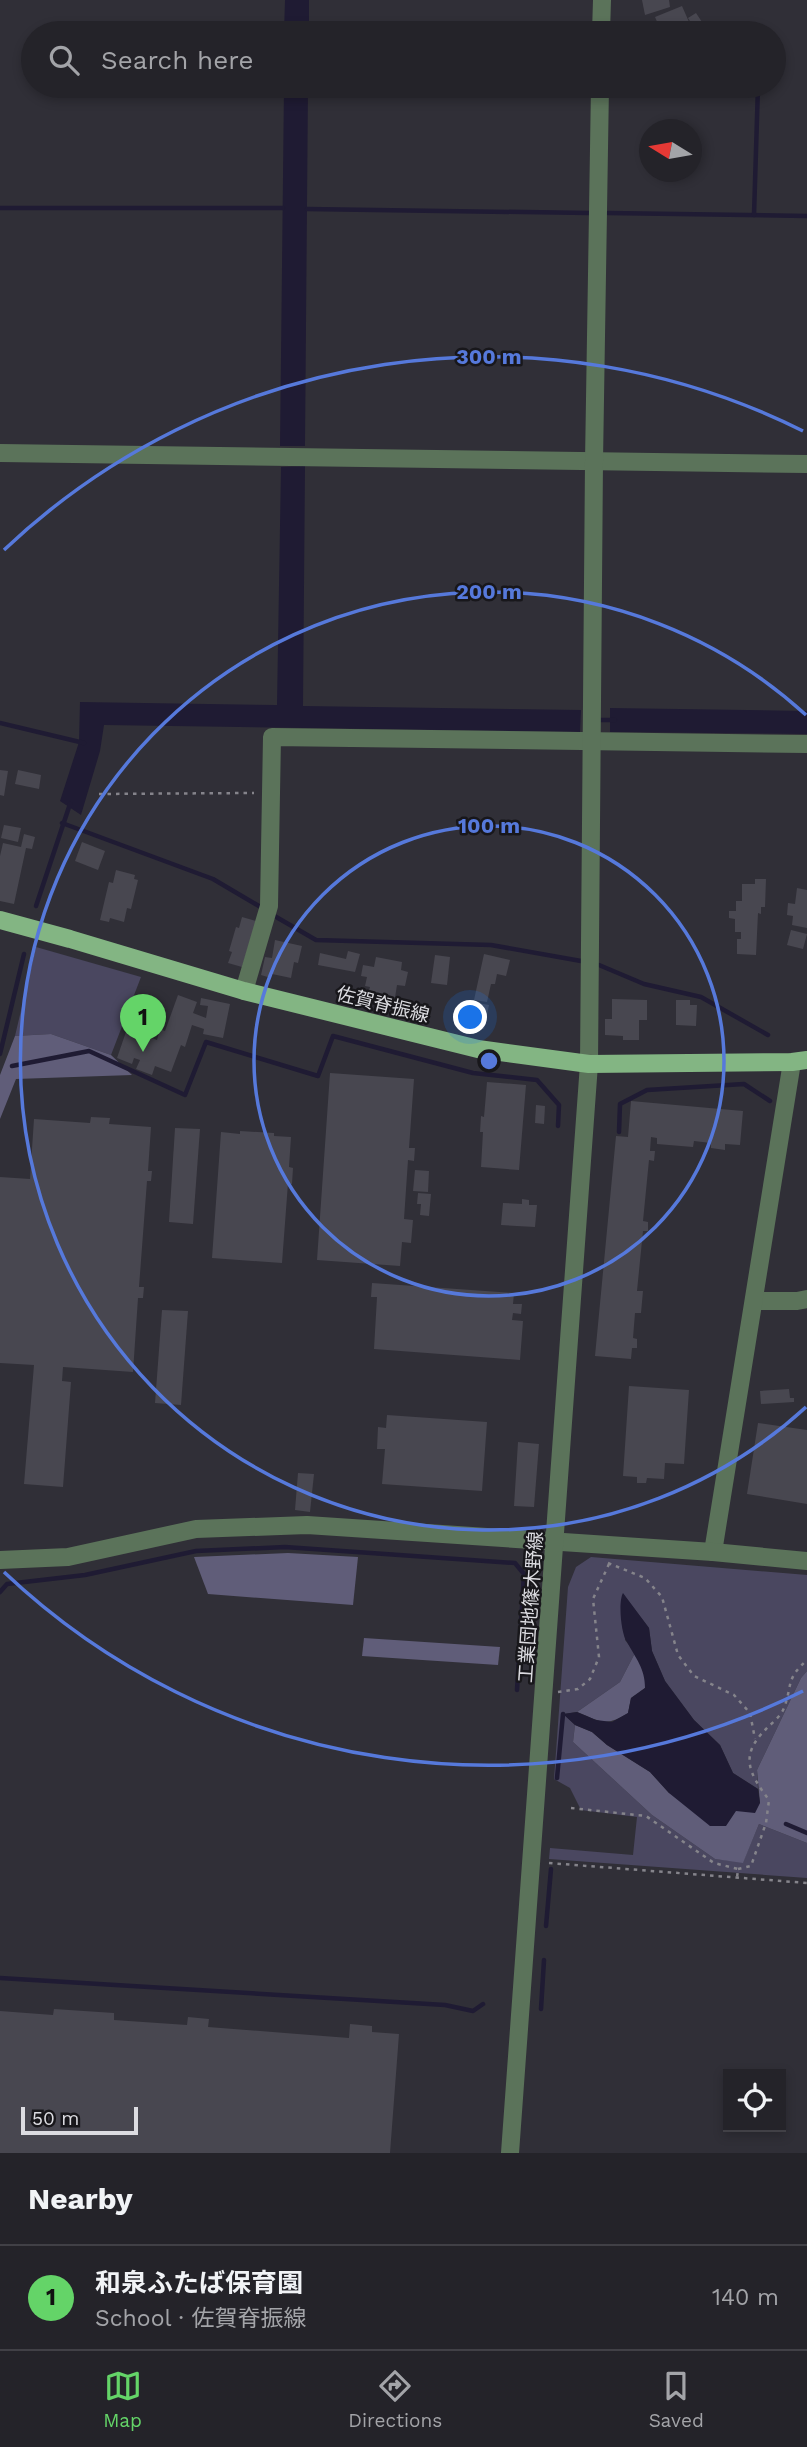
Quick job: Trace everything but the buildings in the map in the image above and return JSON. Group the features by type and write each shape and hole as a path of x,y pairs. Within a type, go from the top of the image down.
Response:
{"main road":[{"name":"佐賀脊振線","path":"0,920 244,991 478,1049 589,1064 800,1061"}],"street":[{"path":"601,21 602,0"},
{"name":"工業団地篠木野線","path":"510,2153 589,1064 600,98"},
{"path":"0,453 807,464"},
{"path":"244,991 268,911 272,737 592,728 807,744"},
{"path":"713,1552 754,1301 800,1061"},
{"path":"754,1301 807,1299"},
{"path":"0,1560 68,1557 196,1529 307,1525 713,1552 807,1561"}],"path":[{"path":"99,793 271,793"},
{"path":"599,1559 645,1578 662,1597 678,1655 694,1676 734,1695 750,1713 755,1740"},
{"path":"555,1692 578,1689 590,1679 599,1657 593,1599 609,1564"},
{"path":"571,1808 646,1816 714,1863 738,1869 751,1866 766,1823 769,1800 754,1780 748,1761 755,1740 783,1711 793,1673 807,1660"},
{"path":"532,1862 807,1883"},
{"path":"737,1878 738,1869"}],"shaded area":[{"path":"285,0 309,0 309,21 284,21"},
{"path":"284,98 308,98 305,446 280,446"},
{"path":"305,466 303,706 581,710 580,732 104,725 100,751 81,815 60,801 79,742 80,702 277,705 281,467"},
{"path":"610,708 807,711 807,734 610,732"},
{"path":"36,947 141,977 111,1055 51,1034 15,1036"},
{"path":"51,1034 111,1055 132,1075 16,1079 0,1119 0,1075 15,1036"},
{"path":"288,1553 358,1557 353,1605 208,1594 194,1557"},
{"path":"591,1557 807,1575 807,1671 801,1678 757,1770 758,1789 733,1773 720,1745 694,1720 665,1681 652,1651 649,1628 623,1594 625,1640 635,1653 620,1682 577,1712 564,1714 575,1725 573,1742 652,1815 715,1859 743,1862 759,1824 807,1843 807,1878 549,1859 550,1848 633,1855 637,1817 581,1810 570,1788 554,1779 568,1587 576,1567"},
{"path":"623,1593 649,1628 652,1651 665,1681 694,1720 720,1745 733,1773 758,1789 760,1803 755,1813 736,1811 726,1826 710,1826 669,1793 650,1772 607,1745 592,1732 575,1725 563,1714 577,1712 596,1720 612,1722 628,1713 631,1698 645,1688 642,1669 623,1632 620,1610"},
{"path":"364,1638 500,1647 498,1665 362,1656"},
{"path":"635,1653 645,1674 645,1688 631,1698 628,1713 603,1722 577,1712 620,1682"},
{"path":"807,1671 807,1843 759,1824 743,1863 715,1859 652,1815 573,1742 575,1725 592,1732 607,1745 650,1772 669,1793 736,1811 760,1803 757,1770 801,1678"}],"waterway":[{"path":"754,215 758,98"},
{"path":"0,208 283,208"},
{"path":"307,209 589,213"},
{"path":"608,213 807,216"},
{"path":"596,720 615,720"},
{"path":"0,723 84,743"},
{"path":"36,906 70,804"},
{"path":"62,823 213,879 264,909"},
{"path":"271,914 316,940 491,945 581,961"},
{"path":"0,1054 24,954"},
{"path":"599,965 644,984 701,997 768,1035"},
{"path":"12,1066 89,1051 185,1095 206,1042 318,1076 333,1036 473,1073 537,1080 559,1105 558,1126"},
{"path":"619,1132 620,1104 647,1090 744,1084 770,1101"},
{"path":"0,1592 7,1584 85,1575 196,1551 285,1547 515,1563 524,1574 517,1690"},
{"path":"557,1778 563,1714"},
{"path":"786,1824 807,1833"},
{"path":"546,1926 551,1869"},
{"path":"541,2009 544,1960"},
{"path":"0,1978 445,2005 473,2011 483,2004"}],"place":[{"name":"和泉ふたば保育園","path":"143,1052"}]}
